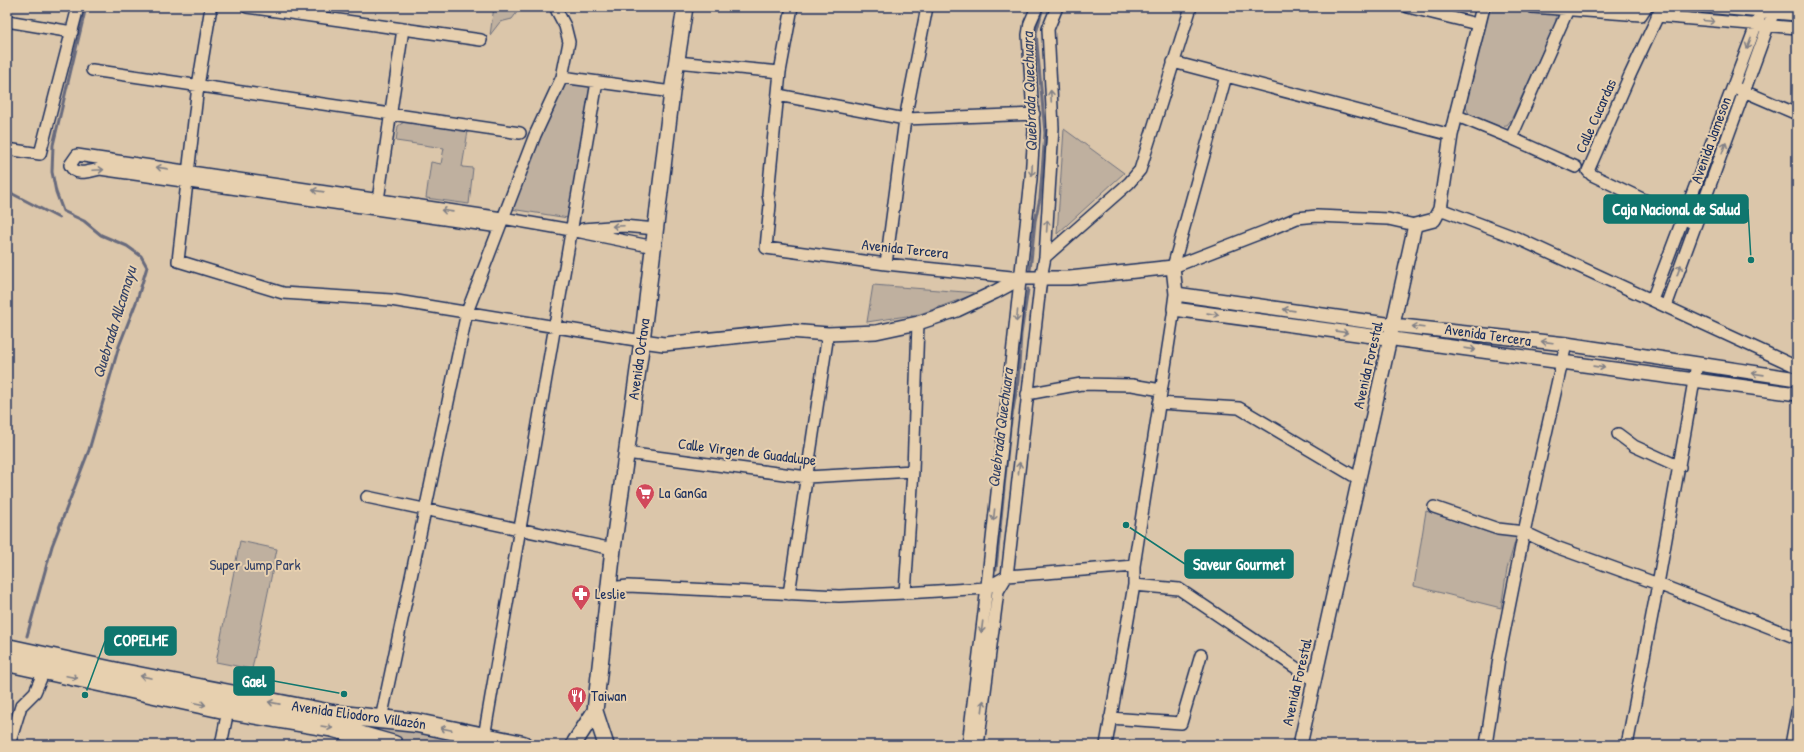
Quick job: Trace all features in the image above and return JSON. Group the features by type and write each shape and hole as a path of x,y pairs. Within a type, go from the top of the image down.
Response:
{"highway":[{"name":"Avenida Eliodoro Villazón","path":"8,662 130,674 332,714 417,723 523,745"},
{"name":"Avenida Eliodoro Villazón","path":"8,662 228,710 334,728 394,745"}],"main road":[{"name":"Avenida Octava","path":"606,745 595,711 613,549 642,341 672,92 685,7"},
{"name":"Avenida Octava","path":"574,744 595,711"},
{"path":"574,744 590,739 598,740 606,745"}],"street":[{"path":"7,149 40,154 78,7"},
{"path":"211,7 198,86 178,261 283,293 391,300 664,344 790,331 828,334 876,332 918,323 957,310 1021,278"},
{"path":"248,7 480,40"},
{"path":"381,718 467,312 535,135 562,77 569,42 565,26 557,11 557,7"},
{"path":"792,7 780,72 778,96 905,119 1034,114"},
{"path":"886,264 905,119 927,7"},
{"path":"968,745 1031,179 1034,114 1028,35 1030,23 1037,7"},
{"path":"978,745 998,591 1006,576 1041,278 1045,256 1053,128 1048,29 1057,7"},
{"path":"1045,256 1129,183 1140,170 1191,7"},
{"path":"1408,7 1477,24"},
{"path":"1173,267 1297,218 1317,216 1388,219 1415,225 1434,220 1440,209 1455,115 1477,24 1483,7"},
{"path":"1532,7 1568,8 1642,15 1646,7"},
{"path":"1705,7 1775,10 1797,15"},
{"path":"1511,138 1568,8"},
{"name":"Avenida Jameson","path":"1652,300 1684,219 1762,9"},
{"name":"Avenida Jameson","path":"1666,306 1775,10"},
{"path":"1659,12 1756,25 1797,28"},
{"name":"Calle Cucardas","path":"1659,12 1588,172 1592,176 1696,224"},
{"path":"7,21 72,32"},
{"path":"377,205 392,114 403,29"},
{"path":"677,62 780,72"},
{"path":"1173,62 1451,135"},
{"path":"92,70 520,133"},
{"path":"1106,745 1134,585 1134,566 1174,309 1176,294 1173,267 1226,76"},
{"path":"562,77 672,92"},
{"path":"484,737 597,82"},
{"path":"1733,87 1797,114"},
{"name":"Avenida Tercera","path":"778,96 768,194 770,205 766,248 886,264 1021,278 1070,278 1173,267"},
{"path":"1455,115 1576,167"},
{"path":"187,177 100,169 78,173 73,171 70,165 77,155 187,177 500,223 571,230 654,247"},
{"path":"1440,209 1518,238 1797,367"},
{"name":"Avenida Forestal","path":"1300,745 1415,225"},
{"path":"571,230 623,226 656,229"},
{"name":"Avenida Tercera","path":"1176,294 1393,325 1566,344 1797,379"},
{"name":"Avenida Tercera","path":"1174,309 1797,394"},
{"path":"904,593 913,470 918,323"},
{"path":"789,594 828,334"},
{"path":"1486,745 1498,658 1524,532 1566,344"},
{"path":"1627,745 1696,380 1697,364"},
{"path":"1027,394 1081,384 1132,385 1161,390"},
{"path":"1159,403 1239,408 1359,479"},
{"path":"1618,434 1634,446 1680,467"},
{"name":"Calle Virgen de Guadalupe","path":"626,453 807,477 913,470"},
{"path":"366,497 613,549"},
{"path":"1434,507 1498,529 1524,532 1556,547 1658,584 1797,638"},
{"path":"609,588 628,586 839,596 986,588 1006,576 1134,566"},
{"path":"1134,585 1179,589 1314,680"},
{"path":"1110,718 1182,723 1201,655"},
{"path":"9,745 21,706 35,692 44,671"},
{"path":"221,745 228,710"},
{"path":"1791,745 1797,712"}],"green space":[{"path":"494,7 521,7 512,19 500,22 490,35"},
{"path":"1493,8 1552,12 1556,16 1556,22 1511,120 1507,125 1498,126 1469,114 1466,107 1487,13"},
{"path":"573,82 590,86 568,218 511,209 562,85"},
{"path":"404,122 468,131 462,167 473,168 469,204 426,198 431,162 441,164 444,148 396,141 398,126"},
{"path":"1064,129 1124,173 1057,234"},
{"path":"873,285 978,293 920,314 867,322"},
{"path":"1426,511 1493,534 1517,535 1507,569 1501,608 1414,586"},
{"name":"Super Jump Park","path":"240,541 277,549 252,669 216,662"},
{"path":"376,724 497,745 411,745 374,733"}],"waterway":[{"name":"Quebrada Allcamayu","path":"27,636 52,546 89,450 119,346 137,300 147,267 141,256 127,246 101,235 84,221 63,211 56,192 52,172 53,145 86,7"},
{"name":"Quebrada Quechuara","path":"1030,271 1035,221 1040,198 1045,133 1036,33 1043,7"},
{"path":"7,191 59,218"},
{"name":"Quebrada Quechuara","path":"996,569 1010,427 1018,381 1021,334 1028,289"},
{"name":"Quebrada Allcamayu","path":"7,704 11,689"}],"place":[{"name":"Caja Nacional de Salud","path":"1751,260"},
{"name":"La GanGa","path":"645,510"},
{"name":"Saveur Gourmet","path":"1126,525"},
{"name":"Leslie","path":"581,611"},
{"name":"Gael","path":"344,694"},
{"name":"COPELME","path":"85,695"},
{"name":"Taiwan","path":"577,713"}]}
